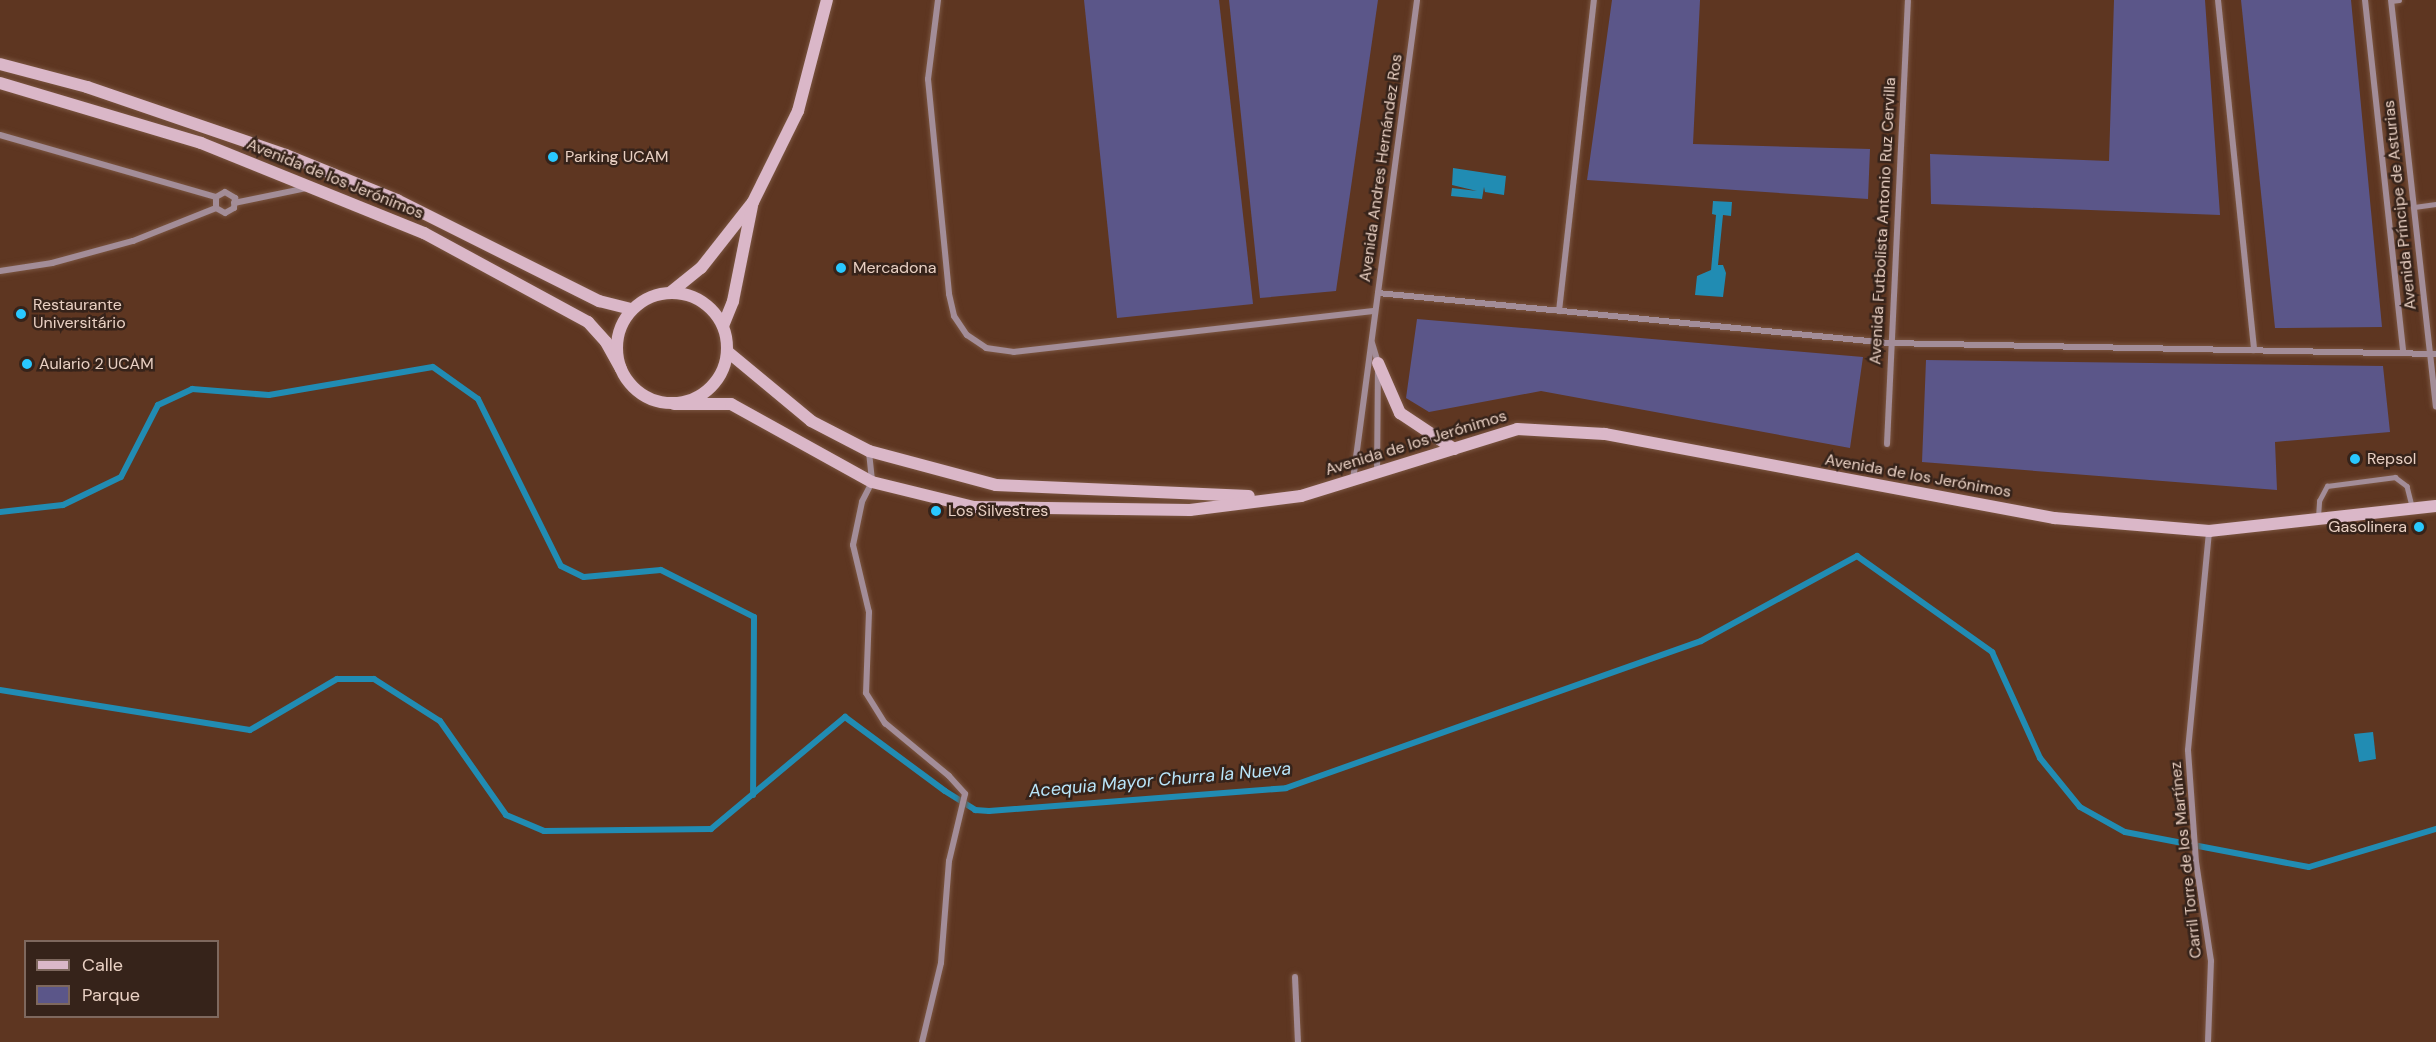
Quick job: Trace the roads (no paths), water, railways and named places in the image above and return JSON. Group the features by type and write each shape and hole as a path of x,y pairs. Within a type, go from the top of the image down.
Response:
{"main road":[{"path":"672,292 702,301 723,326 728,352 716,382 704,394 674,404 642,395 621,369 617,338 632,309 643,300 672,292 701,268 753,201 798,111 827,0"},
{"name":"Avenida de los Jerónimos","path":"0,64 98,91 286,154 397,200 599,301 632,309"},
{"name":"Avenida de los Jerónimos","path":"0,83 100,110 315,186 424,233 588,322 606,342 621,369"},
{"path":"723,326 733,301 753,201"},
{"path":"728,352 811,421 869,451 996,485 1283,497"},
{"path":"1378,363 1400,413 1454,449"},
{"name":"Avenida de los Jerónimos","path":"674,404 731,404 872,482 974,507 1190,510 1283,497 1353,480 1517,429 1605,434 2054,518 2209,531 2318,517 2436,507"}],"street":[{"path":"938,0 928,79 949,294 954,316 967,335 986,348 1014,352 1375,311"},
{"name":"Avenida Andres Hernández Ros","path":"1353,480 1417,0"},
{"path":"1559,311 1594,0"},
{"name":"Avenida Futbolista Antonio Ruz Cervilla","path":"1887,444 1889,343 1908,0"},
{"path":"2218,0 2254,350"},
{"name":"Avenida Príncipe de Asturias","path":"2365,0 2403,352"},
{"path":"2391,0 2399,0"},
{"name":"Avenida Príncipe de Asturias","path":"2391,0 2433,354 2436,407"},
{"path":"0,135 216,197 225,192 235,198 234,208 225,213 216,208"},
{"path":"234,203 277,197 315,186"},
{"path":"216,197 216,208"},
{"path":"2414,207 2436,204"},
{"path":"0,271 52,263 134,241 216,208"},
{"path":"1378,293 1889,343 2433,354"},
{"name":"Avenida Andres Hernández Ros","path":"1371,340 1378,363 1377,473"},
{"path":"869,451 872,482 862,502 853,545 869,612 867,693 885,723 961,786 966,800 949,861 946,937 922,1042"},
{"name":"Carril Torre de los Martínez","path":"2208,1042 2211,960 2196,862 2187,750 2209,531"},
{"path":"1295,977 1298,1042"}],"lane":[{"path":"2318,517 2319,501 2327,486 2395,477 2407,486 2413,508"}],"water":[{"path":"1453,168 1506,176 1504,195 1485,192 1484,187 1482,199 1451,196 1452,188 1477,191 1452,185"},
{"path":"1713,201 1732,202 1731,216 1723,215 1718,265 1723,265 1726,273 1723,297 1695,295 1697,276 1711,270 1716,215 1712,214"},
{"path":"2373,732 2376,759 2359,762 2354,734"}],"waterway":[{"path":"0,512 63,505 121,477 158,405 192,389 269,395 433,367 478,399 561,566 584,577 661,570 754,617 753,795"},
{"name":"Acequia Mayor Churra la Nueva","path":"0,690 250,730 337,679 374,679 440,721 506,815 544,831 711,829 845,717 945,791 975,810 989,811 1286,788 1701,641 1857,556 1992,652 2040,758 2080,807 2125,832 2309,867 2436,829"}],"place":[{"name":"Parking UCAM","path":"553,157"},
{"name":"Mercadona","path":"841,268"},
{"name":"Restaurante Universitário","path":"21,314"},
{"name":"Aulario 2 UCAM","path":"27,364"},
{"name":"Repsol","path":"2355,459"},
{"name":"Los Silvestres","path":"936,511"},
{"name":"Gasolinera","path":"2419,527"}]}
